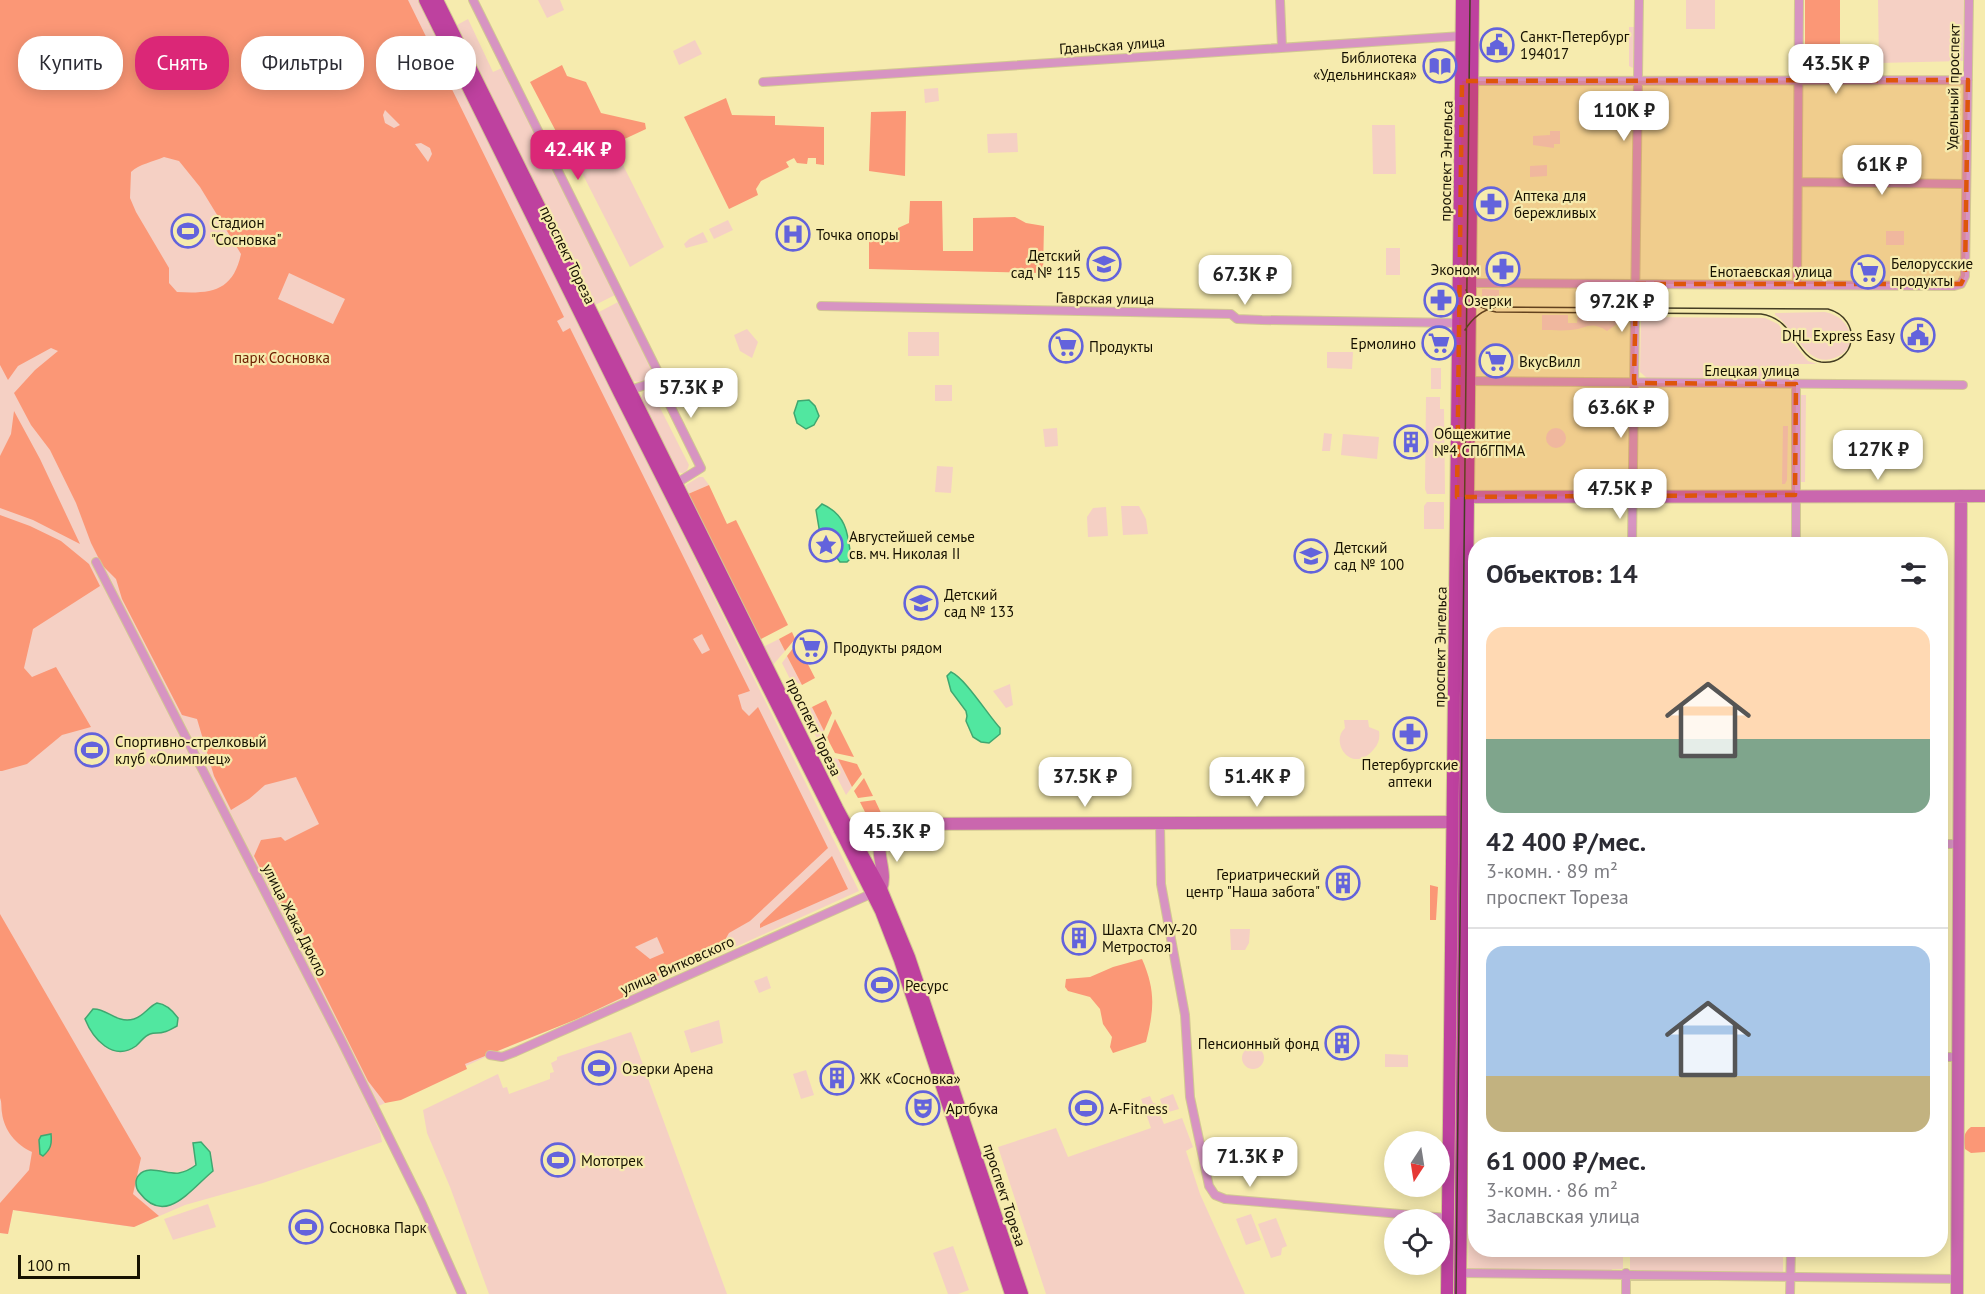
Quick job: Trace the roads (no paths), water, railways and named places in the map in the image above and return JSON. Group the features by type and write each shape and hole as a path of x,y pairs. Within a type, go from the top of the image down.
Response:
{"main road":[{"name":"проспект Тореза","path":"425,0 909,957 1022,1294"},
{"name":"проспект Тореза","path":"437,0 625,392"},
{"name":"проспект Энгельса","path":"1462,0 1462,36 1467,81 1469,283 1468,381 1462,497"},
{"name":"проспект Энгельса","path":"1460,1294 1459,822 1462,497 1459,323 1467,81 1473,0"},
{"name":"проспект Энгельса","path":"1447,1209 1459,822"},
{"name":"проспект Тореза","path":"877,891 1011,1294"},
{"name":"проспект Энгельса","path":"1447,1275 1447,1294"}],"street":[{"path":"473,0 701,468 672,486"},
{"path":"1280,0 1282,48"},
{"path":"1632,537 1639,0"},
{"path":"1797,285 1799,0"},
{"name":"Удельный проспект","path":"1963,282 1965,276 1969,0"},
{"name":"Гданьская улица","path":"763,82 1462,36"},
{"path":"1467,81 1968,80"},
{"path":"1798,182 1966,184"},
{"name":"Енотаевская улица","path":"1469,283 1954,286 1963,282"},
{"name":"Гаврская улица","path":"821,306 1231,314 1237,319 1254,320 1459,323"},
{"path":"625,392 658,378"},
{"name":"Елецкая улица","path":"1468,381 1963,385"},
{"path":"1796,384 1796,537"},
{"path":"1957,1294 1961,496"},
{"path":"1462,497 1985,496"},
{"name":"улица Жака Дюкло","path":"96,562 348,1053 422,1204 462,1294"},
{"path":"843,828 901,824 1459,822"},
{"path":"1160,823 1161,884 1185,1015 1190,1097 1209,1186 1215,1195 1226,1199 1384,1213"},
{"path":"877,891 884,881 879,852 880,840 885,831 901,824"},
{"path":"1948,844 1959,844"},
{"name":"улица Витковского","path":"490,1055 502,1057 515,1052 877,891"},
{"path":"1948,1057 1958,1056"},
{"path":"1790,1294 1791,1257"},
{"path":"1461,1273 1957,1279"},
{"path":"1626,1274 1626,1294"}],"tram line":[{"path":"1456,1294 1470,0"},
{"path":"1465,330 1478,315 1486,310 1491,308 1496,307 1828,309 1839,314 1847,322 1851,331 1851,341 1842,357 1833,361 1821,362 1806,354 1789,330 1781,323 1773,317 1761,314 1496,312 1491,311 1486,309 1478,305 1466,290"}],"place":[{"name":"Санкт-Петербург 194017","path":"1497,45"},
{"name":"Библиотека «Удельнинская»","path":"1440,66"},
{"name":"Аптека для бережливых","path":"1491,204"},
{"name":"Стадион \"Сосновка\"","path":"188,231"},
{"name":"Точка опоры","path":"793,234"},
{"name":"Детский сад № 115","path":"1104,264"},
{"name":"Эконом","path":"1503,269"},
{"name":"Белорусские продукты","path":"1868,272"},
{"name":"Озерки","path":"1441,300"},
{"name":"DHL Express Easy","path":"1918,335"},
{"name":"Ермолино","path":"1439,343"},
{"name":"Продукты","path":"1066,346"},
{"name":"ВкусВилл","path":"1496,361"},
{"name":"Общежитие №4 СПбГПМА","path":"1411,442"},
{"name":"Августейшей семье св. мч. Николая II","path":"826,545"},
{"name":"Детский сад № 100","path":"1311,556"},
{"name":"Детский сад № 133","path":"921,603"},
{"name":"Продукты рядом","path":"810,647"},
{"name":"Петербургские аптеки","path":"1410,734"},
{"name":"Спортивно-стрелковый клуб «Олимпиец»","path":"92,750"},
{"name":"Гериатрический центр \"Наша забота\"","path":"1343,883"},
{"name":"Шахта СМУ-20 Метростоя","path":"1079,938"},
{"name":"Ресурс","path":"882,985"},
{"name":"Пенсионный фонд","path":"1342,1043"},
{"name":"Озерки Арена","path":"599,1068"},
{"name":"ЖК «Сосновка»","path":"837,1078"},
{"name":"Артбука","path":"923,1108"},
{"name":"A-Fitness","path":"1086,1108"},
{"name":"Мототрек","path":"558,1160"},
{"name":"Сосновка Парк","path":"306,1227"}],"park label":[{"name":"парк Сосновка","path":"282,357"}]}
